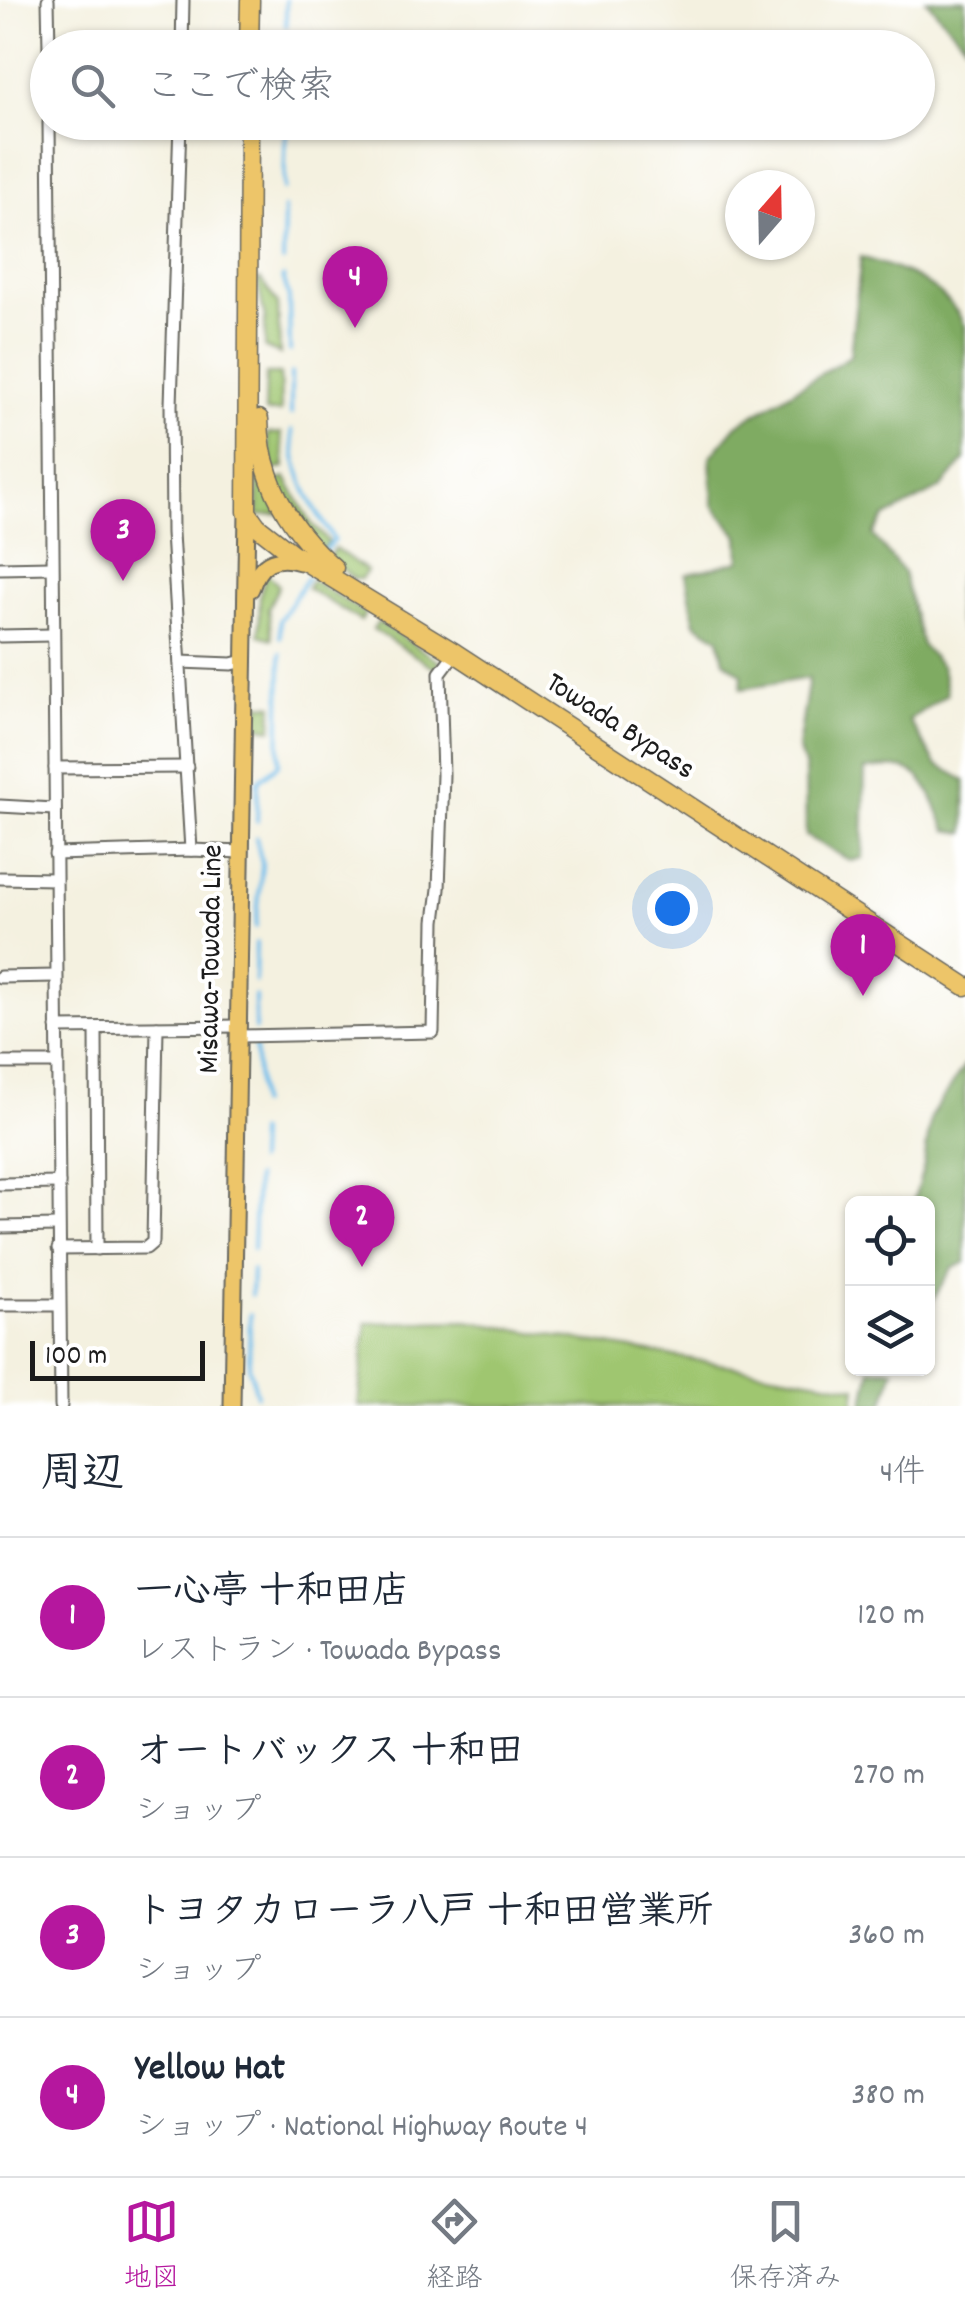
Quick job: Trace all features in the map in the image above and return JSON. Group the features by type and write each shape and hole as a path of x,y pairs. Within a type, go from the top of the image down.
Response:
{"highway":[{"path":"249,30 250,0"},
{"path":"247,512 248,140"},
{"path":"248,274 256,329 259,441 265,471 277,500 299,532 361,592"},
{"name":"Towada Bypass","path":"247,512 262,530 318,569 455,652 965,986"}],"main road":[{"name":"Misawa-Towada Line","path":"232,1406 247,512"},
{"path":"246,556 262,530 282,526 299,532"},
{"path":"245,613 256,574 269,561 284,558 318,569"}],"street":[{"path":"48,0 48,30"},
{"path":"183,30 184,0"},
{"path":"49,140 61,1406"},
{"path":"180,140 172,515 191,850"},
{"path":"0,568 51,567"},
{"path":"0,636 52,635"},
{"path":"57,1028 433,1032 444,775 440,673 455,652"},
{"path":"180,662 232,664 244,660"},
{"path":"55,768 186,767"},
{"path":"0,806 54,809"},
{"path":"55,854 242,852"},
{"path":"0,878 55,879"},
{"path":"0,978 56,976"},
{"path":"58,1249 146,1248 153,1242 157,1027"},
{"path":"96,1028 97,1249"},
{"path":"0,1063 58,1063"},
{"path":"0,1184 59,1183"},
{"path":"0,1228 58,1226"},
{"path":"0,1306 60,1305"}],"green space":[{"path":"926,0 965,0 965,44"},
{"path":"861,257 907,273 934,289 965,326 965,460 941,488 884,518 873,535 903,572 922,645 942,667 947,694 909,720 936,764 965,780 965,833 947,830 927,788 911,772 885,767 865,770 863,858 851,861 806,836 805,769 798,748 809,678 741,689 742,674 724,661 719,638 695,623 686,574 740,561 739,537 713,505 710,457 737,425 850,356"},
{"path":"257,280 278,304 280,354 265,348 265,318"},
{"path":"266,374 280,374 281,412 265,412"},
{"path":"281,433 285,467 274,470 267,434"},
{"path":"258,470 279,514 258,516"},
{"path":"286,478 311,523 329,542 322,550 312,542 275,481"},
{"path":"335,548 367,571 361,579 354,579 328,558"},
{"path":"965,559 965,638 956,599"},
{"path":"267,573 279,586 268,608 272,639 259,635 260,594"},
{"path":"312,580 365,614 361,621 307,588"},
{"path":"378,622 440,662 436,669 373,629"},
{"path":"260,704 273,705 272,729 256,726"},
{"path":"965,1065 965,1263 952,1268 935,1296 935,1196 915,1196 931,1116"},
{"path":"467,1321 856,1387 854,1406 358,1406 366,1323"},
{"path":"869,1376 892,1376 883,1406 863,1406"}],"waterway":[{"path":"286,0 286,26"},
{"path":"284,189 285,140"},
{"path":"283,261 284,208"},
{"path":"283,277 289,298 290,351"},
{"path":"291,373 291,414"},
{"path":"292,430 305,488 334,540 325,551"},
{"path":"280,637 280,620 307,578"},
{"path":"257,821 258,781 279,764 281,653"},
{"path":"256,838 262,864 256,927"},
{"path":"255,981 256,943"},
{"path":"255,996 255,1029"},
{"path":"255,1043 259,1104"},
{"path":"257,1161 258,1132"},
{"path":"253,1249 256,1178"},
{"path":"251,1295 252,1270"},
{"path":"250,1314 249,1366 257,1395"}],"place":[{"name":"Yellow Hat","path":"355,328"},
{"name":"トヨタカローラ八戸 十和田営業所","path":"123,581"},
{"name":"一心亭 十和田店","path":"863,996"},
{"name":"オートバックス 十和田","path":"362,1267"}]}
